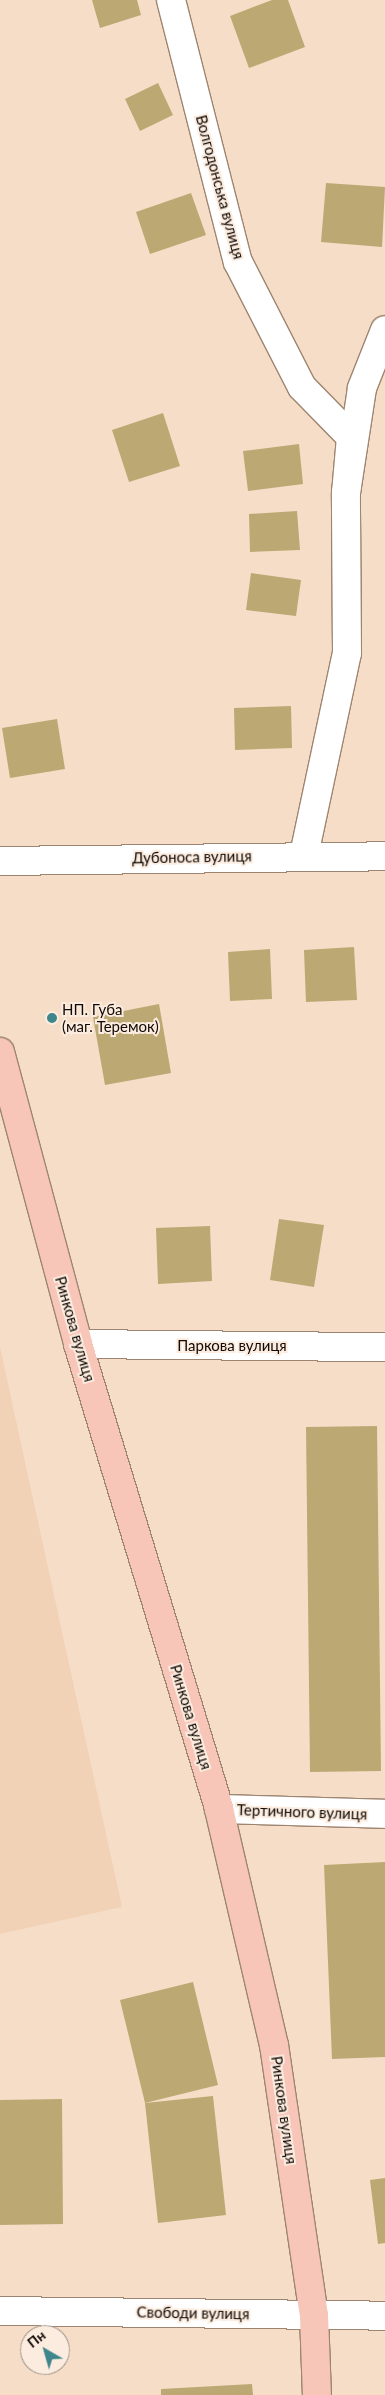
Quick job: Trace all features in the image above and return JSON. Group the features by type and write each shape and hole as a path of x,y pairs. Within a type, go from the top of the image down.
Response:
{"main road":[{"name":"Ринкова вулиця","path":"0,1052 78,1344 219,1810 274,2045 314,2315 318,2395"}],"street":[{"name":"Волгодонська вулиця","path":"170,0 238,262 302,386 351,437 346,493"},
{"path":"304,855 347,654 346,493 374,388 385,330"},
{"name":"Дубоноса вулиця","path":"0,861 304,855 385,856"},
{"name":"Паркова вулиця","path":"78,1344 385,1347"},
{"name":"Тертичного вулиця","path":"219,1810 385,1814"},
{"name":"Свободи вулиця","path":"0,2311 385,2316"}],"shaded area":[{"path":"0,1347 122,1907 0,1934"}],"building":[{"path":"92,0 137,0 141,15 100,28"},
{"path":"272,0 288,0 305,47 249,68 230,16"},
{"path":"158,83 173,115 140,131 125,99"},
{"path":"326,183 385,187 382,247 321,242"},
{"path":"191,193 206,235 150,254 136,212"},
{"path":"163,413 180,466 129,482 112,430"},
{"path":"299,444 303,484 248,491 243,451"},
{"path":"297,511 300,550 250,552 249,514"},
{"path":"251,573 301,580 296,616 246,610"},
{"path":"291,706 292,748 235,750 234,708"},
{"path":"57,719 65,769 10,778 2,728"},
{"path":"354,947 357,1000 306,1002 304,950"},
{"path":"270,949 272,999 230,1001 228,952"},
{"path":"159,1004 171,1073 105,1085 93,1017"},
{"path":"279,1219 324,1225 314,1287 270,1280"},
{"path":"210,1226 212,1281 158,1284 156,1228"},
{"path":"377,1426 381,1771 310,1772 306,1427"},
{"path":"385,1862 385,2057 332,2059 324,1865"},
{"path":"193,1982 218,2085 145,2103 120,2000"},
{"path":"213,2096 226,2215 158,2223 145,2103"},
{"path":"62,2099 63,2224 0,2225 0,2100"},
{"path":"385,2178 385,2243 378,2244 370,2180"},
{"path":"252,2384 253,2395 161,2395 161,2389"}],"place":[{"name":"НП. Губа (маг. Теремок)","path":"52,1018"}]}
